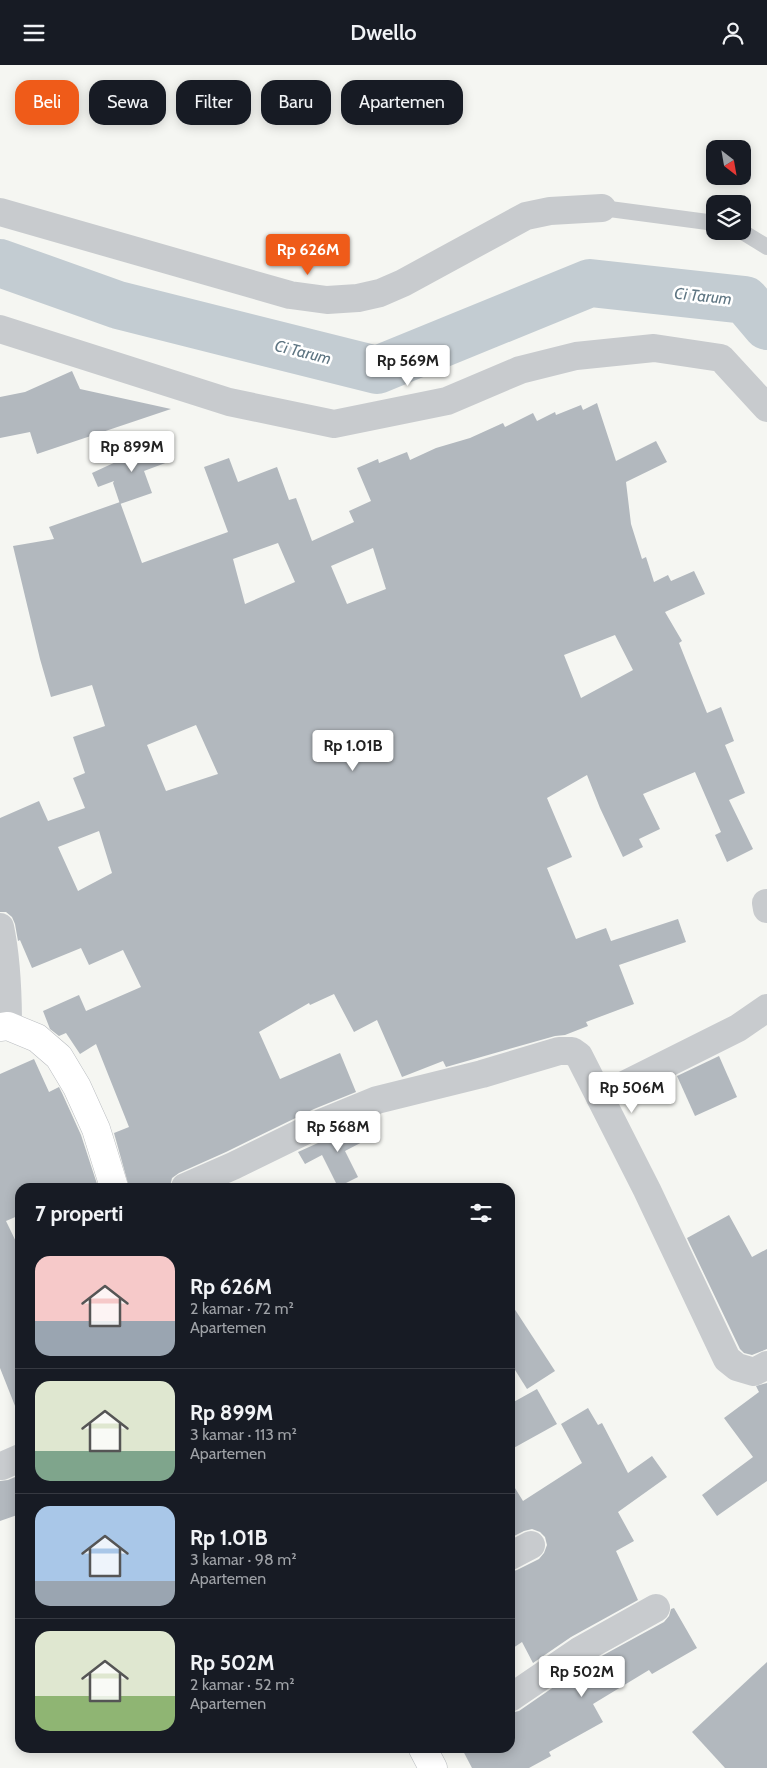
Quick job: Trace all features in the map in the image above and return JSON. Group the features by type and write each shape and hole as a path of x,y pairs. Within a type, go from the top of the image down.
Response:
{"main road":[{"path":"4,1026 37,1038 59,1057 77,1087 96,1129 113,1183"},
{"path":"425,1753 433,1768"}],"street":[{"path":"0,213 290,295 327,300 358,298 380,293 403,283 526,215 550,211 602,208"},
{"path":"0,329 229,402 334,424 447,401 520,370 576,356 654,348 721,358 767,408"},
{"path":"0,927 5,950 8,992 4,1026"},
{"path":"600,1097 738,1028 767,1008"},
{"path":"194,1183 321,1123 377,1100 482,1074 559,1051 572,1051 579,1056 600,1097 727,1359 737,1367 754,1372 767,1365"},
{"path":"515,1695 579,1651 656,1608"}],"lane":[{"path":"602,208 706,222"},
{"path":"751,238 767,247"}],"building":[{"path":"72,371 80,389 171,409 37,454 30,432 0,438 0,397 25,392"},
{"path":"597,403 616,461 656,441 667,462 626,482 631,524 642,559 646,557 654,582 668,575 671,581 694,571 705,594 665,612 682,641 679,643 707,713 721,707 734,741 725,745 745,793 729,800 753,849 727,862 715,835 721,832 695,772 643,794 660,829 639,839 643,847 623,857 587,775 547,798 572,857 547,868 576,939 606,928 611,941 678,919 686,942 619,965 634,1004 586,1022 588,1026 565,1035 555,1036 446,1067 443,1061 402,1077 377,1020 354,1032 334,994 310,1005 309,1003 259,1032 280,1079 340,1053 356,1092 314,1109 179,1173 172,1178 171,1183 128,1183 114,1133 129,1127 96,1044 80,1054 66,1033 59,1036 50,1029 43,1011 79,995 86,1011 141,987 123,950 89,965 81,948 32,968 20,940 18,941 12,917 6,912 0,912 0,818 39,801 48,821 85,808 73,778 85,773 73,737 105,726 92,685 51,697 13,546 54,539 49,527 120,502 142,563 228,532 204,467 229,458 238,482 277,467 289,500 296,498 312,541 354,522 349,511 371,501 357,468 378,459 379,463 407,452 410,460 436,448 470,438 503,423 505,427 533,413 537,421 555,412 556,415 581,405 583,410","holes":["278,543 295,582 245,604 233,559","373,548 386,589 347,604 331,566","615,635 633,670 581,698 564,655","196,725 218,774 166,791 147,745","99,831 112,873 78,891 58,847"]},
{"path":"161,441 168,462 144,471 152,493 120,504 114,481 98,487 92,473"},
{"path":"719,1056 737,1097 695,1116 677,1076"},
{"path":"34,1059 49,1092 59,1087 81,1135 97,1183 15,1183 15,1217 6,1221 15,1240 15,1406 0,1368 0,1074"},
{"path":"369,1120 371,1123 361,1128 368,1139 345,1151 358,1177 346,1183 336,1183 322,1155 305,1164 298,1152"},
{"path":"729,1215 752,1257 767,1249 767,1349 752,1355 744,1353 740,1349 687,1238"},
{"path":"515,1310 555,1371 527,1389 515,1370"},
{"path":"767,1383 767,1481 717,1516 702,1495 753,1457 724,1418 759,1392 756,1386"},
{"path":"537,1389 557,1424 515,1447 515,1401"},
{"path":"588,1408 598,1425 602,1423 628,1473 652,1456 667,1477 618,1512 634,1541 616,1551 638,1600 571,1637 533,1663 522,1642 515,1647 515,1571 539,1559 547,1545 545,1537 540,1532 532,1529 515,1536 515,1488 523,1501 582,1463 561,1424"},
{"path":"15,1477 15,1516 0,1521 0,1481"},
{"path":"674,1608 697,1648 652,1674 649,1670 593,1704 603,1722 549,1752 551,1756 529,1768 472,1768 464,1753 515,1753 515,1712 587,1664 664,1622 669,1616 671,1609"},
{"path":"767,1662 767,1768 725,1768 692,1732"}],"waterway":[{"name":"Ci Tarum","path":"0,263 118,305 377,370 590,283 745,300 767,326"}]}
